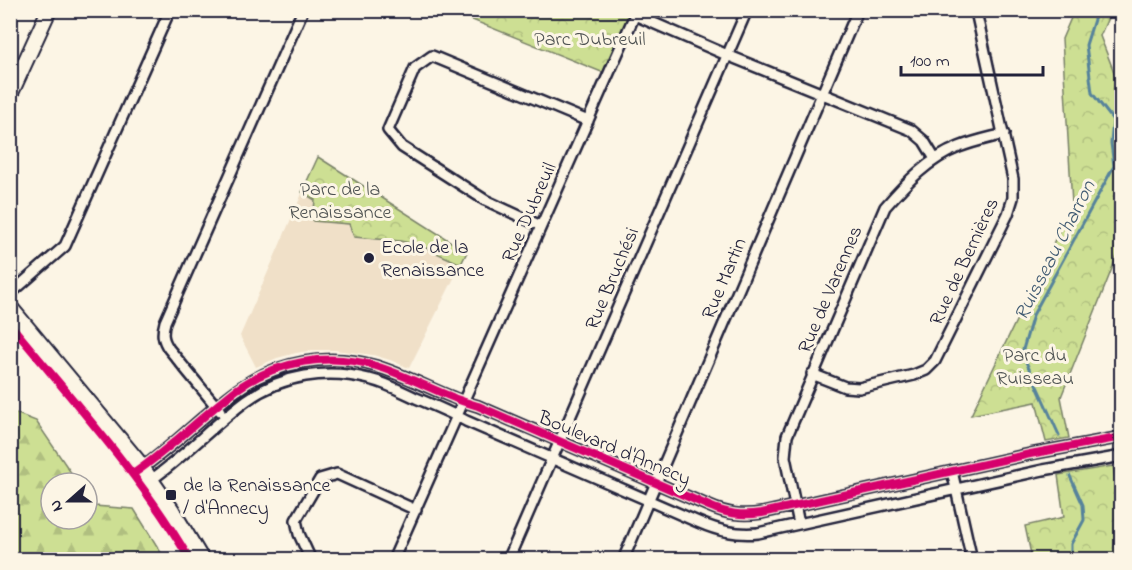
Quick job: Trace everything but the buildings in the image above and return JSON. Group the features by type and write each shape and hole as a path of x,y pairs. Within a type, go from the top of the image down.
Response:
{"street":[{"path":"10,95 15,71 49,10"},
{"path":"10,294 65,246 170,10"},
{"path":"226,418 169,349 163,341 162,333 303,10"},
{"name":"Rue Bruchési","path":"508,560 747,10"},
{"name":"Rue Martin","path":"623,560 858,10"},
{"name":"Rue de Bernières","path":"812,374 845,387 859,388 926,370 935,361 1008,214 1013,198 1014,179 977,16 978,10"},
{"path":"636,13 728,55 911,130 924,141 935,159"},
{"name":"Rue Dubreuil","path":"393,560 636,13"},
{"path":"541,226 485,200 402,147 388,130 415,68 432,56 588,121"},
{"name":"Rue de Varennes","path":"799,524 785,457 786,436 885,207 910,178 935,159 959,147 1004,134"},
{"path":"10,307 142,468 172,510 201,560"},
{"name":"Boulevard d'Annecy","path":"142,468 249,382 294,363 327,360 352,361 377,366 730,514 754,514 795,506 1042,451 1122,437"},
{"name":"Boulevard d'Annecy","path":"151,480 249,399 274,385 308,375 329,374 353,375 383,383 648,501 709,527 736,534 759,533 1043,470 1122,456"},
{"path":"952,471 972,560"},
{"path":"311,560 299,534 296,520 320,479 337,474 416,510"}],"shaded area":[{"name":"Ecole de la Renaissance","path":"318,157 467,252 409,368 373,355 335,350 296,353 256,367 240,336"}],"green space":[{"name":"Parc Dubreuil","path":"450,11 631,11 604,73"},
{"name":"Parc du Ruisseau","path":"1074,11 1111,11 1100,36 1121,90 1121,246 1061,397 1069,438 1046,442 1036,402 971,415 1072,204 1062,39"},
{"name":"Parc de la Renaissance","path":"318,157 467,252 461,264 419,245 354,237 349,224 313,221 315,200 302,192"},
{"path":"10,411 36,421 70,471 39,471 39,531 99,531 99,506 134,509 165,559 11,559"},
{"path":"1113,466 1119,504 1121,504 1121,559 1032,559 1025,526 1064,517 1058,475"}],"waterway":[{"name":"Ruisseau Charron","path":"1059,435 1022,353 1033,315 1114,166 1111,143 1113,120 1092,93 1086,45 1097,10"},
{"name":"Ruisseau Charron","path":"1070,476 1083,505 1084,520 1071,544 1071,560"}],"cycle path":[{"path":"10,324 128,468 190,560"},
{"path":"133,474 236,390 252,380 285,366 321,360 358,362 386,369 458,400 478,406 709,506 735,514 762,513 1030,454 1122,437"}],"place":[{"name":"Ecole de la Renaissance","path":"369,258"},
{"name":"de la Renaissance / d'Annecy","path":"171,495"}]}
